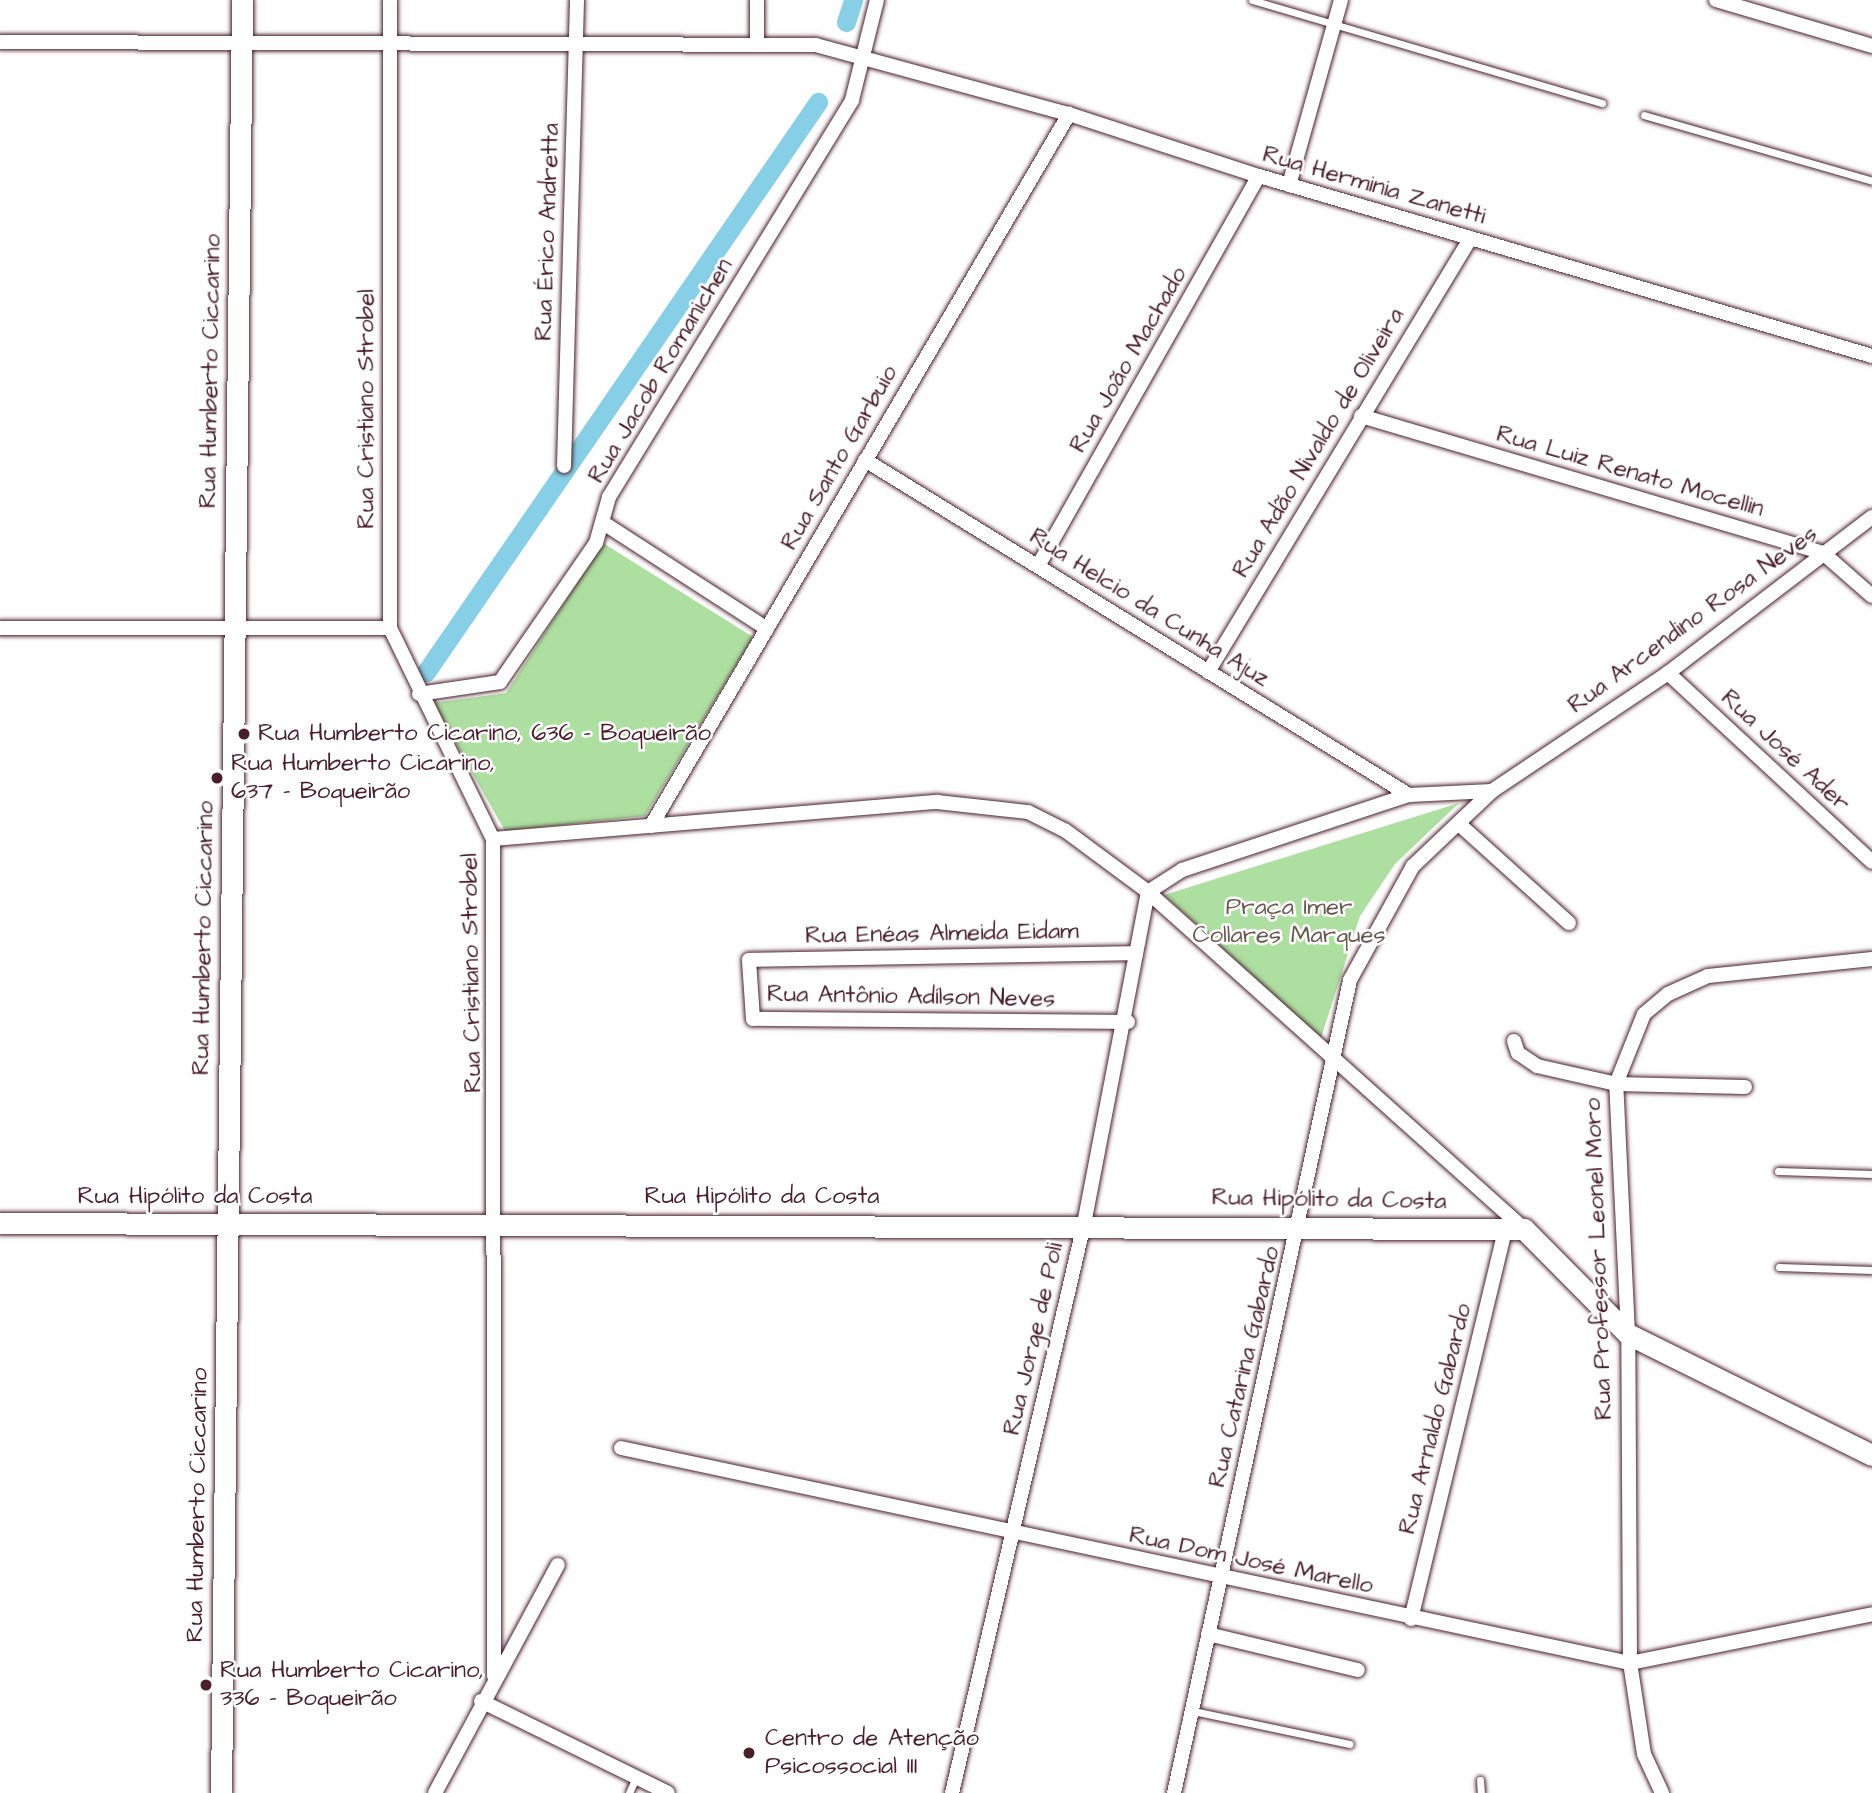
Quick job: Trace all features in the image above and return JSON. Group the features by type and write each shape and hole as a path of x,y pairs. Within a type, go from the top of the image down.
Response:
{"street":[{"name":"Rua Humberto Ciccarino","path":"221,1793 242,0"},
{"name":"Rua Cristiano Strobel","path":"390,0 390,628 419,694 493,839 497,1223 494,1676"},
{"name":"Rua Érico Andretta","path":"564,466 577,0"},
{"path":"757,0 757,42"},
{"name":"Rua Jacob Romanichen","path":"419,694 500,682 605,524 609,497 852,100 877,0"},
{"path":"1289,185 1341,0"},
{"path":"1716,0 1872,46"},
{"name":"Rua Herminia Zanetti","path":"0,42 757,42 864,56 1069,114 1259,176 1872,356"},
{"name":"Rua Santo Garbuio","path":"651,826 1069,114"},
{"name":"Rua João Machado","path":"1038,566 1259,176"},
{"name":"Rua Adão Nivaldo de Oliveira","path":"1208,672 1470,239"},
{"name":"Rua Luiz Renato Mocellin","path":"1361,416 1823,553 1872,596"},
{"name":"Rua Helcio da Cunha Ajuz","path":"865,460 1409,795"},
{"name":"Rua Arcendino Rosa Neves","path":"1492,791 1668,673 1872,517"},
{"path":"605,524 766,629"},
{"path":"0,628 390,628"},
{"name":"Rua José Ader","path":"1668,673 1872,862"},
{"path":"1149,892 1182,870 1409,795 1492,791"},
{"name":"Rua Catarina Gabardo","path":"1174,1793 1301,1224 1350,980 1374,926 1413,866 1492,791"},
{"path":"493,839 937,802 988,805 1028,812 1066,831 1149,892 1628,1334 1872,1455"},
{"path":"1459,824 1569,923"},
{"name":"Rua Jorge de Poli","path":"951,1793 1084,1224 1128,1022 1136,953 1149,892"},
{"name":"Rua Enéas Almeida Eidam","path":"749,960 1136,953"},
{"name":"Rua Professor Leonel Moro","path":"1662,1793 1644,1754 1630,1663 1628,1334 1616,1084 1644,1014 1668,994 1708,976 1872,959"},
{"name":"Rua Antônio Adílson Neves","path":"749,960 753,1019 1128,1022"},
{"path":"1514,1041 1518,1053 1537,1066 1616,1084 1745,1087"},
{"name":"Rua Hipólito da Costa","path":"0,1223 1301,1224 1515,1229"},
{"name":"Rua Arnaldo Gabardo","path":"1412,1619 1515,1229"},
{"name":"Rua Dom José Marello","path":"621,1448 1412,1619 1630,1663 1872,1614"},
{"path":"435,1793 494,1676 558,1565"},
{"path":"1208,1634 1358,1670"},
{"path":"481,1701 668,1793"}],"lane":[{"path":"1252,0 1333,27 1602,103"},
{"path":"1644,115 1872,181"},
{"path":"1778,1171 1872,1174"},
{"path":"1779,1267 1872,1270"},
{"path":"1192,1710 1349,1744"},
{"path":"629,1793 636,1777"},
{"path":"1480,1780 1481,1793"}],"green space":[{"path":"603,543 753,637 645,816 505,831 433,703 506,693"},
{"name":"Praça Imer Collares Marques","path":"1459,803 1395,864 1360,916 1321,1038 1164,895"}],"waterway":[{"path":"846,22 853,0"},
{"path":"426,672 818,102"}],"place":[{"name":"Rua Humberto Cicarino, 636 - Boqueirão","path":"244,734"},
{"name":"Rua Humberto Cicarino, 637 - Boqueirão","path":"217,778"},
{"name":"Rua Humberto Cicarino, 336 - Boqueirão","path":"206,1685"},
{"name":"Centro de Atenção Psicossocial III","path":"749,1753"}]}
